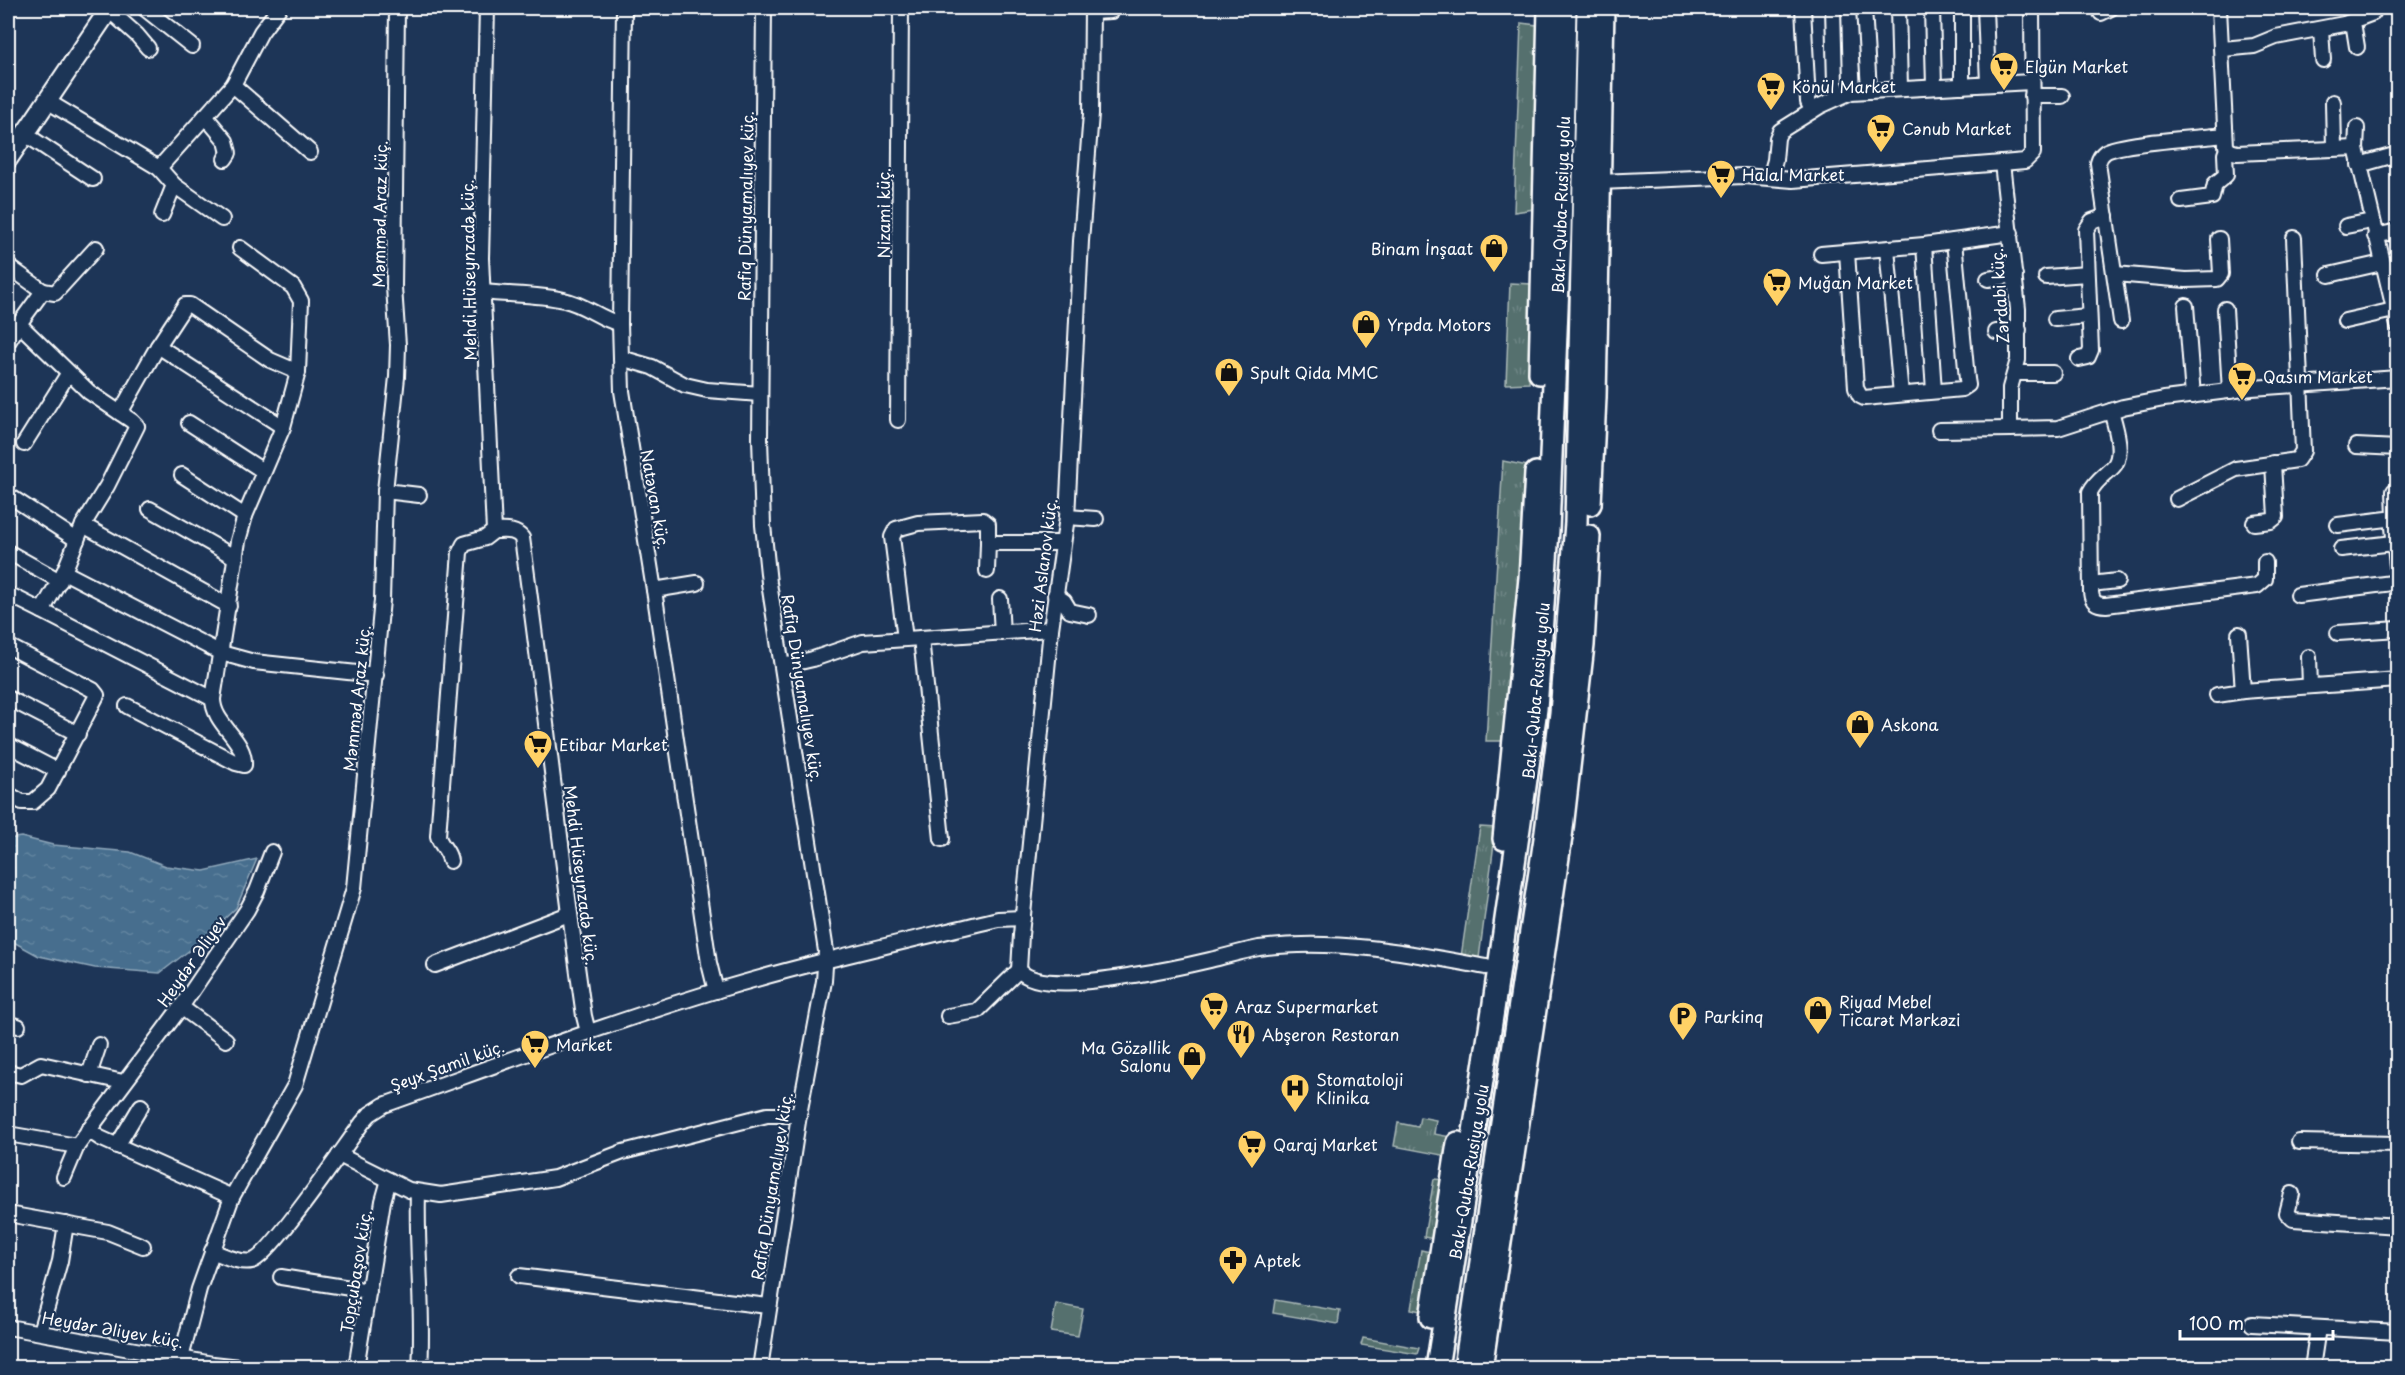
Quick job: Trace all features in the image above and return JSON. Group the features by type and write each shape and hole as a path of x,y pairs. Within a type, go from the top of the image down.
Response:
{"highway":[{"path":"1423,1368 1486,967 1506,822 1530,578 1540,392 1549,8"},
{"name":"Bakı-Quba-Rusiya yolu","path":"1437,1368 1493,1010 1536,709 1550,482 1560,234 1564,8"},
{"name":"Bakı-Quba-Rusiya yolu","path":"1465,1368 1545,844 1561,713 1576,523 1588,8"},
{"path":"1481,1368 1562,837 1579,688 1587,576 1595,397 1603,8"}],"main road":[{"path":"9,153 25,134 110,9"}],"street":[{"path":"144,8 192,46"},
{"path":"159,168 233,85 261,32 279,8"},
{"name":"Məmməd Araz küç.","path":"181,1358 199,1289 232,1197 296,1085 354,888 376,675 382,600 385,491 398,345 394,287 397,8"},
{"name":"Mehdi Hüseynzadə küç.","path":"487,8 481,258 494,531 513,531 522,538 547,718 569,914 588,1032"},
{"name":"Natəvan küç.","path":"624,8 620,324 627,428 716,991"},
{"name":"Rafiq Dünyamalıyev küç.","path":"760,1368 768,1306 826,960 825,939 769,583 763,525 760,394 764,8"},
{"name":"Nizami küç.","path":"898,420 901,8"},
{"path":"1092,10 1111,12 1113,8"},
{"path":"1803,8 1808,102 1812,111"},
{"path":"1833,8 1835,83 1840,96"},
{"path":"1864,8 1869,90"},
{"path":"1898,8 1900,88"},
{"path":"1932,8 1934,87"},
{"path":"1962,8 1962,86"},
{"path":"1985,8 1988,84"},
{"path":"1599,182 1744,176 1815,179 2025,161 2031,156 2032,8"},
{"path":"2181,201 2212,197 2215,184 2226,175 2223,49 2219,8"},
{"path":"110,9 148,48"},
{"name":"Həzi Aslanov küç.","path":"1019,970 1050,629 1067,517 1091,114 1092,10"},
{"path":"2223,49 2254,46 2276,37 2321,30 2353,22 2373,13"},
{"path":"2353,22 2357,47"},
{"path":"2321,30 2323,60"},
{"path":"1770,178 1780,131 1840,96 1869,90 2031,82"},
{"path":"233,85 310,152"},
{"path":"2032,96 2062,96"},
{"path":"47,101 159,168 174,185 222,219"},
{"path":"2333,102 2334,148"},
{"path":"205,116 226,141 229,153 225,159"},
{"path":"2357,128 2356,148 2359,165 2397,326"},
{"path":"25,134 93,179"},
{"path":"2121,321 2098,164 2104,153 2121,147 2226,142 2237,153 2356,148"},
{"path":"2359,165 2397,154"},
{"name":"Zərdabi küç.","path":"2002,163 2011,233 2019,330 2018,360 2010,388 2010,429"},
{"path":"162,215 174,185"},
{"path":"2079,359 2091,355 2086,227 2092,221 2106,216"},
{"path":"2346,226 2372,221"},
{"path":"2375,236 2397,231"},
{"path":"1821,254 1887,249 2011,233"},
{"path":"2177,499 2228,472 2297,460 2302,457 2294,238"},
{"path":"2115,274 2186,280 2217,279 2222,274 2219,239"},
{"path":"1847,252 1857,393 1864,398 1962,389 1968,385 1954,241"},
{"path":"1923,245 1934,391"},
{"path":"8,266 44,291 55,293 96,248"},
{"path":"126,706 242,766 245,763 242,754 213,709 213,699 245,516 284,427 298,372 301,301 299,293 240,248"},
{"path":"1887,249 1900,394"},
{"path":"2329,275 2382,263"},
{"path":"2046,277 2087,274"},
{"path":"1988,279 2015,275"},
{"path":"8,342 44,291"},
{"path":"483,292 562,299 606,321 620,324"},
{"path":"120,413 178,311 185,305 190,305 270,360 298,372"},
{"path":"2186,306 2193,396"},
{"path":"2225,309 2230,391"},
{"path":"2345,321 2394,310"},
{"path":"2055,319 2088,316"},
{"path":"19,324 68,374 89,392 132,421 137,430 83,525 62,577 42,611"},
{"path":"1996,332 2019,330"},
{"path":"158,346 284,427"},
{"path":"621,358 652,367 685,385 706,390 760,394"},
{"path":"2015,373 2053,373"},
{"path":"24,444 68,374"},
{"path":"1939,430 2058,428 2140,403 2300,384 2397,378"},
{"path":"2111,411 2116,430 2117,463 2098,480 2090,492 2091,600 2100,605 2242,590 2263,583 2265,562"},
{"path":"189,423 263,471"},
{"path":"2356,446 2397,448"},
{"path":"2254,523 2271,521 2276,518 2273,463"},
{"path":"182,475 245,516"},
{"path":"385,491 419,495"},
{"path":"2298,595 2392,583 2397,577 2392,527 2396,518 2394,491"},
{"path":"8,495 77,540"},
{"path":"150,509 236,558"},
{"path":"1067,517 1096,519"},
{"path":"2338,525 2396,518"},
{"path":"905,639 893,532 901,526 918,523 983,519 988,524 987,571"},
{"path":"83,525 229,606"},
{"path":"450,861 449,854 439,842 438,836 460,552 464,544 485,537 494,531"},
{"path":"988,543 1062,543"},
{"path":"2341,549 2394,543"},
{"path":"8,552 221,653 254,662 376,675"},
{"path":"2091,584 2117,581"},
{"path":"654,590 697,582"},
{"path":"8,594 213,699"},
{"path":"1054,595 1064,601 1070,611 1089,615"},
{"path":"1000,599 1002,633"},
{"path":"783,666 813,659 851,645 1050,629"},
{"path":"2338,633 2397,629"},
{"path":"2239,634 2243,691"},
{"path":"921,639 942,838"},
{"path":"8,646 96,693 97,698 48,789 33,802 22,802 8,794"},
{"path":"2309,657 2310,686"},
{"path":"2217,695 2243,691 2397,680"},
{"path":"8,698 78,734"},
{"path":"8,745 58,771"},
{"name":"Heydər Əliyev","path":"64,1177 77,1146 181,1007 247,910 272,852"},
{"path":"435,965 569,914"},
{"name":"Şeyx Şamil küç.","path":"212,1251 245,1262 254,1261 261,1256 289,1224 363,1122 377,1109 588,1032 716,991 826,960 998,919 1023,918"},
{"path":"948,1016 977,1011 1019,970 1032,980 1051,982 1105,980 1171,969 1258,949 1334,944 1398,951 1486,967"},
{"path":"181,1007 226,1040"},
{"path":"88,1075 99,1045"},
{"path":"8,1072 21,1075 41,1064 123,1082"},
{"path":"117,1146 141,1106"},
{"path":"339,1155 409,1190 441,1195 555,1179 623,1152 767,1115 799,1115"},
{"path":"88,1130 117,1146 232,1197"},
{"path":"8,1134 77,1146"},
{"path":"2299,1142 2397,1144"},
{"name":"Topçubaşov küç.","path":"356,1368 383,1201 389,1180"},
{"path":"418,1192 420,1368"},
{"path":"2292,1194 2287,1213 2293,1219 2397,1226"},
{"path":"8,1214 108,1232 142,1246"},
{"path":"40,1332 60,1261 66,1224"},
{"path":"519,1276 768,1306"},
{"path":"281,1277 369,1291"},
{"path":"2252,1324 2397,1332"},
{"name":"Heydər Əliyev küç.","path":"8,1327 227,1367 249,1368"},
{"path":"2312,1368 2318,1328"}],"green space":[{"path":"1521,23 1537,25 1534,209 1514,212"},
{"path":"1510,283 1532,284 1529,383 1506,384"},
{"path":"1503,461 1528,466 1508,741 1486,741"},
{"path":"1480,827 1496,828 1479,958 1461,957"},
{"path":"1420,1117 1436,1120 1434,1134 1451,1137 1447,1156 1394,1146 1398,1123 1418,1127"},
{"path":"1434,1179 1444,1180 1434,1239 1424,1237"},
{"path":"1421,1250 1431,1252 1421,1311 1411,1309"},
{"path":"1275,1300 1340,1311 1338,1324 1273,1313"},
{"path":"1056,1304 1083,1309 1078,1336 1051,1332"},
{"path":"1363,1338 1419,1348 1417,1354 1361,1345"}],"water":[{"path":"21,837 53,845 130,852 166,866 204,871 257,859 236,908 195,946 160,973 95,968 39,956 8,939 8,839"}],"place":[{"name":"Elgün Market","path":"2004,92"},
{"name":"Könül Market","path":"1771,112"},
{"name":"Cənub Market","path":"1881,154"},
{"name":"Halal Market","path":"1721,200"},
{"name":"Binam İnşaat","path":"1494,274"},
{"name":"Muğan Market","path":"1777,308"},
{"name":"Yrpda Motors","path":"1366,350"},
{"name":"Spult Qida MMC","path":"1229,398"},
{"name":"Qasım Market","path":"2242,402"},
{"name":"Askona","path":"1860,750"},
{"name":"Etibar Market","path":"538,770"},
{"name":"Araz Supermarket","path":"1214,1032"},
{"name":"Riyad Mebel Ticarət Mərkəzi","path":"1818,1036"},
{"name":"Parkinq","path":"1683,1042"},
{"name":"Abşeron Restoran","path":"1241,1060"},
{"name":"Market","path":"535,1070"},
{"name":"Ma Gözəllik Salonu","path":"1192,1082"},
{"name":"Stomatoloji Klinika","path":"1295,1114"},
{"name":"Qaraj Market","path":"1252,1170"},
{"name":"Aptek","path":"1233,1286"}]}
